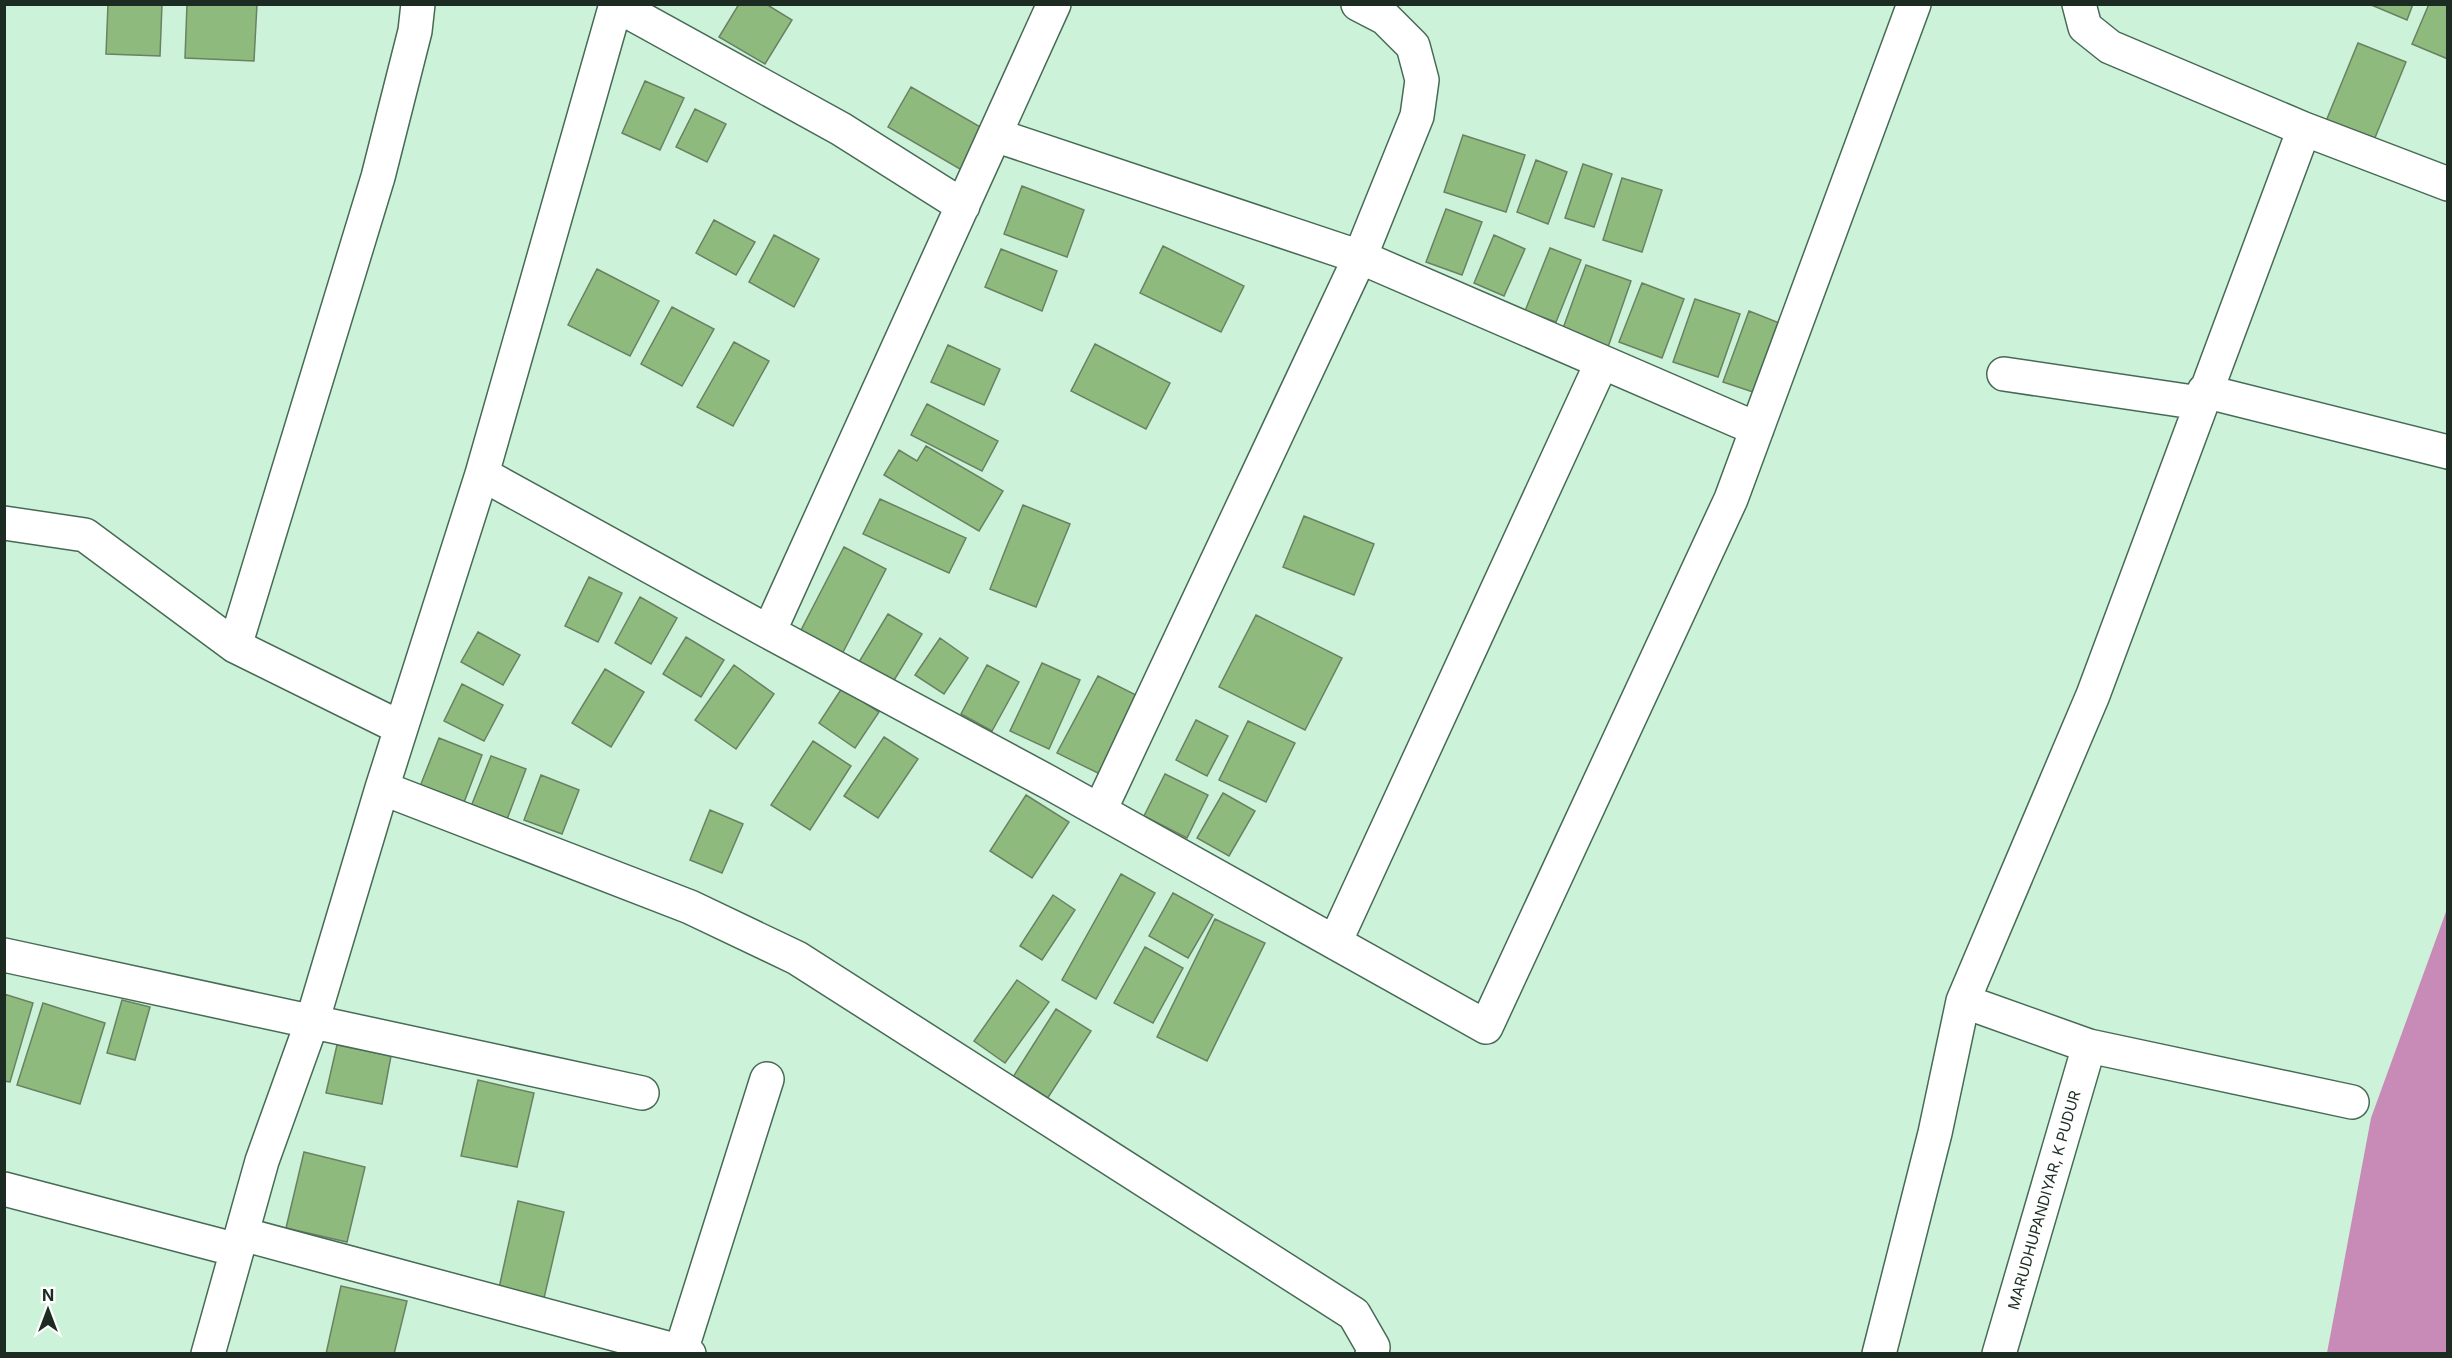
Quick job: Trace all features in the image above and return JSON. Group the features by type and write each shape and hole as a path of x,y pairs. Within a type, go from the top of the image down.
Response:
{"street":[{"path":"236,646 378,177 415,31 418,4"},
{"path":"769,632 1054,4"},
{"path":"1100,810 1360,257 1417,116 1422,80 1413,46 1385,18 1358,4"},
{"path":"482,474 1100,810 1486,1027 1731,499 1914,4"},
{"path":"2079,4 2085,27 2110,47 2304,129 2448,184"},
{"path":"208,1353 262,1161 312,1022 382,788 482,474 616,5 841,129 963,206"},
{"path":"1879,1353 1935,1133 1963,1001 2093,695 2304,129"},
{"path":"995,135 1360,257 1757,429"},
{"path":"1335,942 1602,362"},
{"path":"2004,374 2202,398 2448,452"},
{"path":"4,523 86,535 236,646 401,728"},
{"path":"382,788 690,907 797,958 1354,1314 1373,1347 1372,1353"},
{"path":"4,955 642,1093"},
{"path":"1963,1001 2089,1046 2352,1102"},
{"name":"MARUDHUPANDIYAR, K PUDUR","path":"1999,1353 2089,1046"},
{"path":"4,1189 240,1242 685,1352 766,1078"}],"shaded area":[{"path":"2447,909 2447,1353 2327,1353 2371,1118"}],"building":[{"path":"108,4 162,4 160,56 106,54"},
{"path":"187,4 257,4 254,61 185,58"},
{"path":"739,4 766,4 792,20 765,64 719,37"},
{"path":"2369,4 2413,4 2407,20"},
{"path":"2429,4 2448,4 2448,59 2412,44"},
{"path":"2358,43 2406,62 2372,145 2324,126"},
{"path":"645,81 684,98 660,150 622,133"},
{"path":"911,87 989,132 965,172 888,127"},
{"path":"695,109 726,124 707,162 676,147"},
{"path":"1463,135 1525,155 1506,212 1444,192"},
{"path":"1536,160 1567,172 1548,224 1517,212"},
{"path":"1583,164 1612,174 1594,227 1565,218"},
{"path":"1622,178 1662,190 1642,252 1603,240"},
{"path":"1022,186 1084,210 1067,257 1004,234"},
{"path":"1446,209 1482,222 1462,275 1426,262"},
{"path":"714,220 755,242 736,275 696,253"},
{"path":"774,235 819,259 794,307 749,282"},
{"path":"1494,235 1525,249 1504,296 1474,283"},
{"path":"1163,246 1244,286 1221,332 1140,293"},
{"path":"1550,248 1581,260 1556,322 1525,311"},
{"path":"1001,249 1057,271 1042,311 985,287"},
{"path":"1586,265 1631,281 1608,347 1562,331"},
{"path":"597,269 659,301 630,356 568,325"},
{"path":"1642,283 1684,299 1662,358 1619,342"},
{"path":"1695,299 1740,314 1718,377 1673,362"},
{"path":"672,307 714,329 682,386 641,364"},
{"path":"1749,311 1787,326 1762,395 1723,382"},
{"path":"734,342 769,361 733,426 697,407"},
{"path":"1095,344 1170,383 1146,429 1071,391"},
{"path":"948,345 1000,369 984,405 931,382"},
{"path":"927,404 998,441 982,471 911,435"},
{"path":"926,446 1003,491 979,531 884,475 899,450 917,461"},
{"path":"880,499 966,538 949,573 863,534"},
{"path":"1023,505 1070,524 1036,607 990,589"},
{"path":"1304,516 1374,544 1354,595 1283,567"},
{"path":"844,547 886,569 841,656 799,634"},
{"path":"589,577 622,593 598,642 565,626"},
{"path":"640,597 677,618 651,664 615,643"},
{"path":"888,614 922,634 893,682 859,662"},
{"path":"1256,615 1342,658 1305,730 1219,687"},
{"path":"478,632 520,655 503,685 461,662"},
{"path":"686,637 724,660 701,697 663,674"},
{"path":"940,638 968,658 944,694 915,675"},
{"path":"1042,663 1080,680 1049,749 1010,731"},
{"path":"734,665 774,694 736,749 695,720"},
{"path":"987,665 1019,682 992,731 961,714"},
{"path":"605,669 644,692 611,747 572,723"},
{"path":"1098,676 1140,697 1100,774 1057,753"},
{"path":"462,684 503,705 484,741 444,721"},
{"path":"842,688 879,712 855,748 819,723"},
{"path":"1196,720 1228,736 1207,776 1176,760"},
{"path":"1248,721 1295,743 1266,802 1219,780"},
{"path":"884,737 918,759 878,818 844,796"},
{"path":"439,738 482,755 463,805 419,789"},
{"path":"813,741 851,766 810,830 771,805"},
{"path":"491,756 526,769 506,822 470,809"},
{"path":"1165,774 1208,795 1187,838 1144,816"},
{"path":"541,775 579,790 562,834 524,820"},
{"path":"1223,793 1255,811 1229,856 1197,838"},
{"path":"1026,795 1069,822 1032,878 990,851"},
{"path":"710,810 743,824 722,873 690,860"},
{"path":"1121,874 1155,893 1096,999 1062,980"},
{"path":"1173,893 1213,915 1188,958 1149,936"},
{"path":"1053,895 1075,910 1042,960 1020,946"},
{"path":"1215,919 1265,943 1207,1061 1157,1037"},
{"path":"1145,947 1183,968 1153,1023 1114,1003"},
{"path":"1017,980 1049,1002 1005,1063 974,1041"},
{"path":"4,994 33,1003 10,1082 4,1081"},
{"path":"122,1000 150,1007 135,1060 107,1053"},
{"path":"43,1003 105,1023 80,1104 17,1085"},
{"path":"1056,1009 1091,1031 1047,1099 1013,1077"},
{"path":"337,1045 391,1056 382,1104 326,1093"},
{"path":"478,1080 534,1093 517,1167 461,1156"},
{"path":"304,1152 365,1167 347,1242 286,1228"},
{"path":"518,1201 564,1212 544,1298 499,1288"},
{"path":"341,1286 407,1301 394,1354 326,1354"}]}
